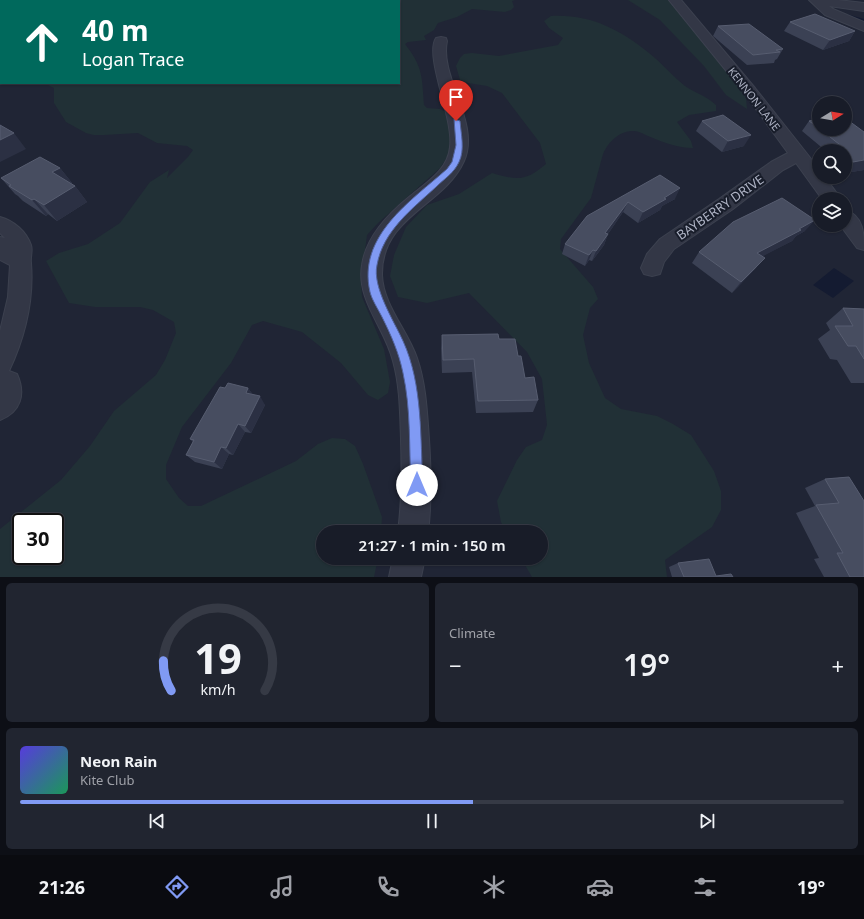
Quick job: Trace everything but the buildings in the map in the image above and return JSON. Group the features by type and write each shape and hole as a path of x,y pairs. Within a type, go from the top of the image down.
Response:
{"street":[{"name":"KENNON LANE","path":"675,0 750,91 826,192"},
{"path":"815,0 864,6"},
{"path":"815,0 829,12 864,27"},
{"path":"415,525 417,472 413,396 405,357 375,293 372,266 374,255 386,232 395,220 450,170 456,162 459,145 456,121 438,51 441,41"},
{"name":"BAYBERRY DRIVE","path":"652,268 657,256 668,244 726,204 777,166 797,155"},
{"path":"0,224 5,226 21,246 19,260 21,273 18,302 11,333 0,364"},
{"path":"852,227 864,243"},
{"path":"0,244 6,254 19,260"},
{"path":"0,378 8,382 10,388 9,396 0,408"},
{"path":"405,577 408,565"}],"shaded area":[{"path":"400,0 515,0 512,1 514,7 511,10 505,12 472,9 457,17 438,23 434,30 424,36 426,40 408,42 405,44 418,66 423,87 424,105 427,108 440,109 446,112 452,143 450,153 440,168 378,223 367,235 361,281 362,297 384,349 390,382 388,393 378,400 368,395 341,363 302,332 263,321 252,325 231,363 182,427 166,465 166,479 179,498 188,506 201,506 296,461 318,444 332,438 345,439 355,446 363,464 382,517 381,525 316,525 316,565 377,565 374,577 0,577 0,529 12,519 12,565 64,565 64,513 20,513 61,480 90,446 114,411 156,375 165,360 176,333 174,322 153,310 140,307 95,307 69,303 46,261 59,253 88,244 120,223 150,182 169,170 167,178 193,150 187,146 157,143 138,133 94,135 86,133 66,122 54,103 54,88 46,84 400,84"},
{"path":"628,0 668,0 739,87 746,98 747,109 726,95 704,66 660,20"},
{"path":"551,16 565,16 591,20 615,30 638,44 685,86 709,99 716,105 716,111 689,115 677,122 691,141 693,148 670,144 636,131 624,132 611,141 603,154 591,198 561,239 560,249 593,287 598,299 590,308 583,335 589,363 605,398 621,409 657,416 691,435 714,471 721,491 721,510 712,527 665,560 667,577 532,577 525,565 548,565 548,525 502,525 497,501 517,460 526,447 542,440 547,425 542,379 527,352 469,293 427,303 398,297 390,276 394,255 406,227 427,205 459,194 492,173 515,178 526,177 539,170 546,164 540,143 502,93 487,86 460,80 456,66 464,54 472,53 499,56 558,45 563,38 549,28 544,21"}],"water":[{"path":"834,268 854,281 833,298 813,285"}],"waterway":[{"path":"844,14 864,20"}],"route":[{"path":"417,485 413,396 405,357 375,293 372,279 372,266 374,255 379,244 395,220 450,170 456,162 459,145 456,121"}]}
